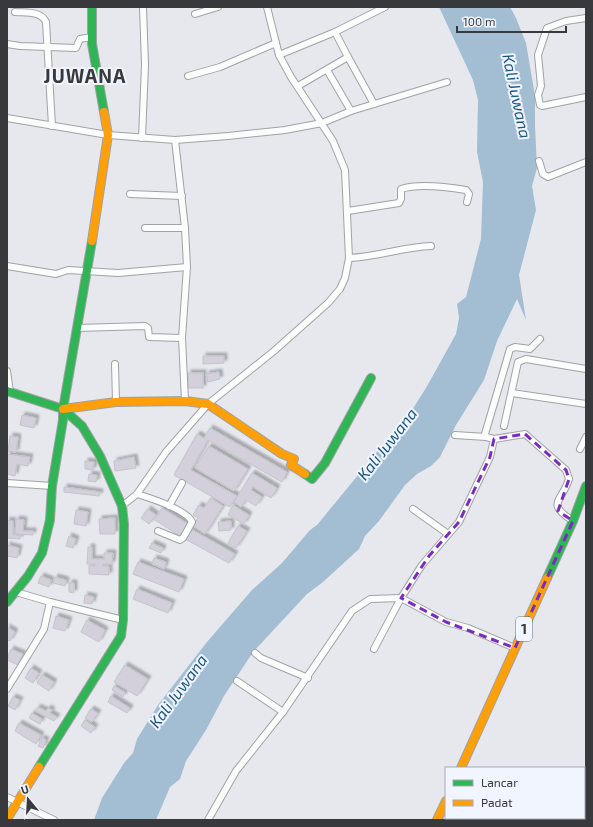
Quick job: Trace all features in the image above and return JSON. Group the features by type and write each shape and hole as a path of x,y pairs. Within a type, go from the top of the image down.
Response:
{"main road":[{"path":"10,597 42,552 50,520 52,486 63,420 63,409 88,270 108,135 92,38 92,7"},
{"path":"63,409 84,405 116,402 185,401 208,404 282,454 294,460 291,466 312,479 325,463 371,378"},
{"path":"7,819 120,636 123,620 124,524 122,506 100,456 76,419 63,409 9,392"},
{"name":"1","path":"461,767 573,521 585,488"},
{"path":"437,820 445,802"}],"street":[{"path":"142,138 144,7"},
{"path":"195,14 218,7"},
{"path":"122,506 137,494 166,452 208,404 274,351 328,303 340,289 345,278 349,258 345,170 338,151 322,123 279,55 267,7"},
{"path":"279,55 335,32 385,7"},
{"path":"15,12 39,14 46,22 52,126"},
{"path":"586,18 566,21 546,28 543,44 538,55 541,86 538,95 540,105 542,106 586,97"},
{"path":"335,32 374,104"},
{"path":"7,44 48,48 76,48 80,39 92,38"},
{"path":"188,76 220,67 276,43"},
{"path":"298,86 348,57"},
{"path":"327,70 351,111"},
{"path":"7,118 108,135 142,138 175,140 249,134 285,130 322,123 351,111 447,82"},
{"path":"175,140 182,196 187,267 182,338 185,401"},
{"path":"539,161 543,174 548,176 586,162"},
{"path":"348,211 399,204 401,199 401,189 408,187 446,186 466,190 469,194 467,202"},
{"path":"130,194 182,196"},
{"path":"145,228 185,228"},
{"path":"349,258 363,257 418,246 431,246"},
{"path":"7,266 56,274 63,270 88,270 118,273 187,267"},
{"path":"77,328 145,326 148,328 149,337 182,338"},
{"path":"486,437 486,428 510,349 515,347 530,349 540,339"},
{"path":"504,426 518,362 522,360 586,369"},
{"path":"115,364 116,402"},
{"path":"7,371 9,392"},
{"path":"512,393 586,404"},
{"path":"455,435 486,437 494,440 525,434 566,470 569,478 559,501 558,508 560,513 573,521"},
{"path":"580,450 586,437"},
{"path":"374,649 401,598 422,566 459,522 490,457 494,440"},
{"path":"169,506 182,483"},
{"path":"7,484 52,486"},
{"path":"137,494 169,506 190,518 192,522 191,526 180,540 158,531"},
{"path":"413,509 448,534"},
{"path":"10,597 50,602 123,620"},
{"path":"208,820 236,771 284,712 352,611 370,599 401,598 446,622 468,628 515,648"},
{"path":"7,689 44,629 50,602"},
{"path":"255,653 261,658 308,678"},
{"path":"238,682 284,712"},
{"path":"7,797 54,820"}],"highlighted area":[{"path":"525,434 566,470 569,479 558,511 573,521 515,648 446,622 401,598 429,556 459,522 490,457 494,439"}],"water":[{"name":"Kali Juwana","path":"439,7 510,7 526,43 535,96 537,168 532,186 536,210 519,275 526,320 517,299 497,341 484,380 456,425 440,457 431,466 417,474 405,485 379,521 365,536 359,549 323,582 307,594 253,652 224,696 206,730 186,761 180,779 170,787 156,820 94,820 102,798 124,763 133,753 137,739 158,705 207,642 252,590 282,563 310,530 317,525 414,407 456,334 459,318 457,304 466,297 481,239 483,182 477,152 478,100 473,80"}],"building":[{"path":"203,356 224,356 224,363 203,364"},
{"path":"219,372 220,379 208,382 206,374"},
{"path":"188,373 203,373 203,388 188,388"},
{"path":"22,415 36,418 34,428 20,425"},
{"path":"210,428 287,472 282,482 208,440 191,470 237,496 230,507 174,475 197,434 204,438"},
{"path":"10,436 18,437 16,452 8,451"},
{"path":"209,446 248,469 234,491 195,468"},
{"path":"7,454 30,457 28,466 17,464 15,476 7,474"},
{"path":"134,457 136,468 115,471 114,461"},
{"path":"85,461 94,462 93,470 85,469"},
{"path":"252,473 277,488 271,498 253,487 251,490 262,497 256,506 246,500 241,507 234,502"},
{"path":"89,474 97,475 96,482 88,481"},
{"path":"64,487 100,492 99,496 64,492"},
{"path":"211,498 223,506 205,534 193,526 198,518 193,515 199,505 204,508"},
{"path":"233,505 249,515 244,524 228,515"},
{"path":"162,508 188,524 180,536 155,520"},
{"path":"148,509 156,515 149,524 141,518"},
{"path":"76,510 88,512 86,526 74,524"},
{"path":"115,518 115,534 100,534 99,519"},
{"path":"16,519 24,520 23,531 33,531 33,535 15,534"},
{"path":"7,520 13,521 13,535 20,535 20,539 7,538"},
{"path":"231,521 231,530 219,531 218,522"},
{"path":"238,526 247,531 236,548 228,543"},
{"path":"191,529 235,554 229,563 185,539"},
{"path":"69,536 76,539 73,548 66,546"},
{"path":"152,543 163,548 161,553 149,548"},
{"path":"7,545 19,548 17,558 7,556"},
{"path":"88,547 92,547 92,559 104,559 104,553 113,553 112,564 103,564 103,566 109,566 109,575 89,574 89,565 95,566 95,564 87,564"},
{"path":"154,558 166,562 164,569 152,564"},
{"path":"138,562 184,579 179,592 133,574"},
{"path":"41,576 51,580 49,587 38,583"},
{"path":"55,577 66,580 65,586 53,583"},
{"path":"69,583 74,583 74,593 69,592"},
{"path":"137,589 172,603 168,613 133,599"},
{"path":"85,595 94,597 92,604 84,603"},
{"path":"56,616 69,620 65,631 53,628"},
{"path":"87,620 105,630 99,642 81,632"},
{"path":"7,627 15,632 10,641 7,640"},
{"path":"11,649 23,654 18,665 7,660"},
{"path":"125,665 148,679 137,696 114,682"},
{"path":"31,668 39,673 33,683 25,678"},
{"path":"42,675 54,682 49,691 37,683"},
{"path":"114,686 125,692 123,697 112,690"},
{"path":"111,696 130,708 127,713 108,702"},
{"path":"13,697 20,700 15,710 8,706"},
{"path":"38,707 46,711 48,708 52,710 50,713 57,717 54,721 35,711"},
{"path":"91,709 98,713 92,722 85,718"},
{"path":"32,713 42,719 40,724 29,718"},
{"path":"85,720 95,727 91,733 81,726"},
{"path":"19,723 41,735 36,744 15,731"},
{"path":"42,738 46,740 43,748 38,746"}],"traffic: fast":[{"path":"92,7 92,44 104,112"},
{"path":"7,602 28,576 42,553 50,520 52,486 63,420 63,409 92,241"},
{"path":"305,474 312,479 325,463 371,378"},
{"path":"7,391 63,409 82,426 100,456 122,506 124,524 123,620 121,636 39,767"},
{"path":"547,578 573,521 586,486"}],"traffic: slow":[{"path":"92,241 108,135 104,112"},
{"path":"63,409 116,402 185,401 208,404 282,454 294,459 291,465 305,474"},
{"path":"461,767 547,578"},
{"path":"7,819 39,767"},
{"path":"437,820 445,803"}],"district":[{"name":"JUWANA","path":"85,76"}]}
